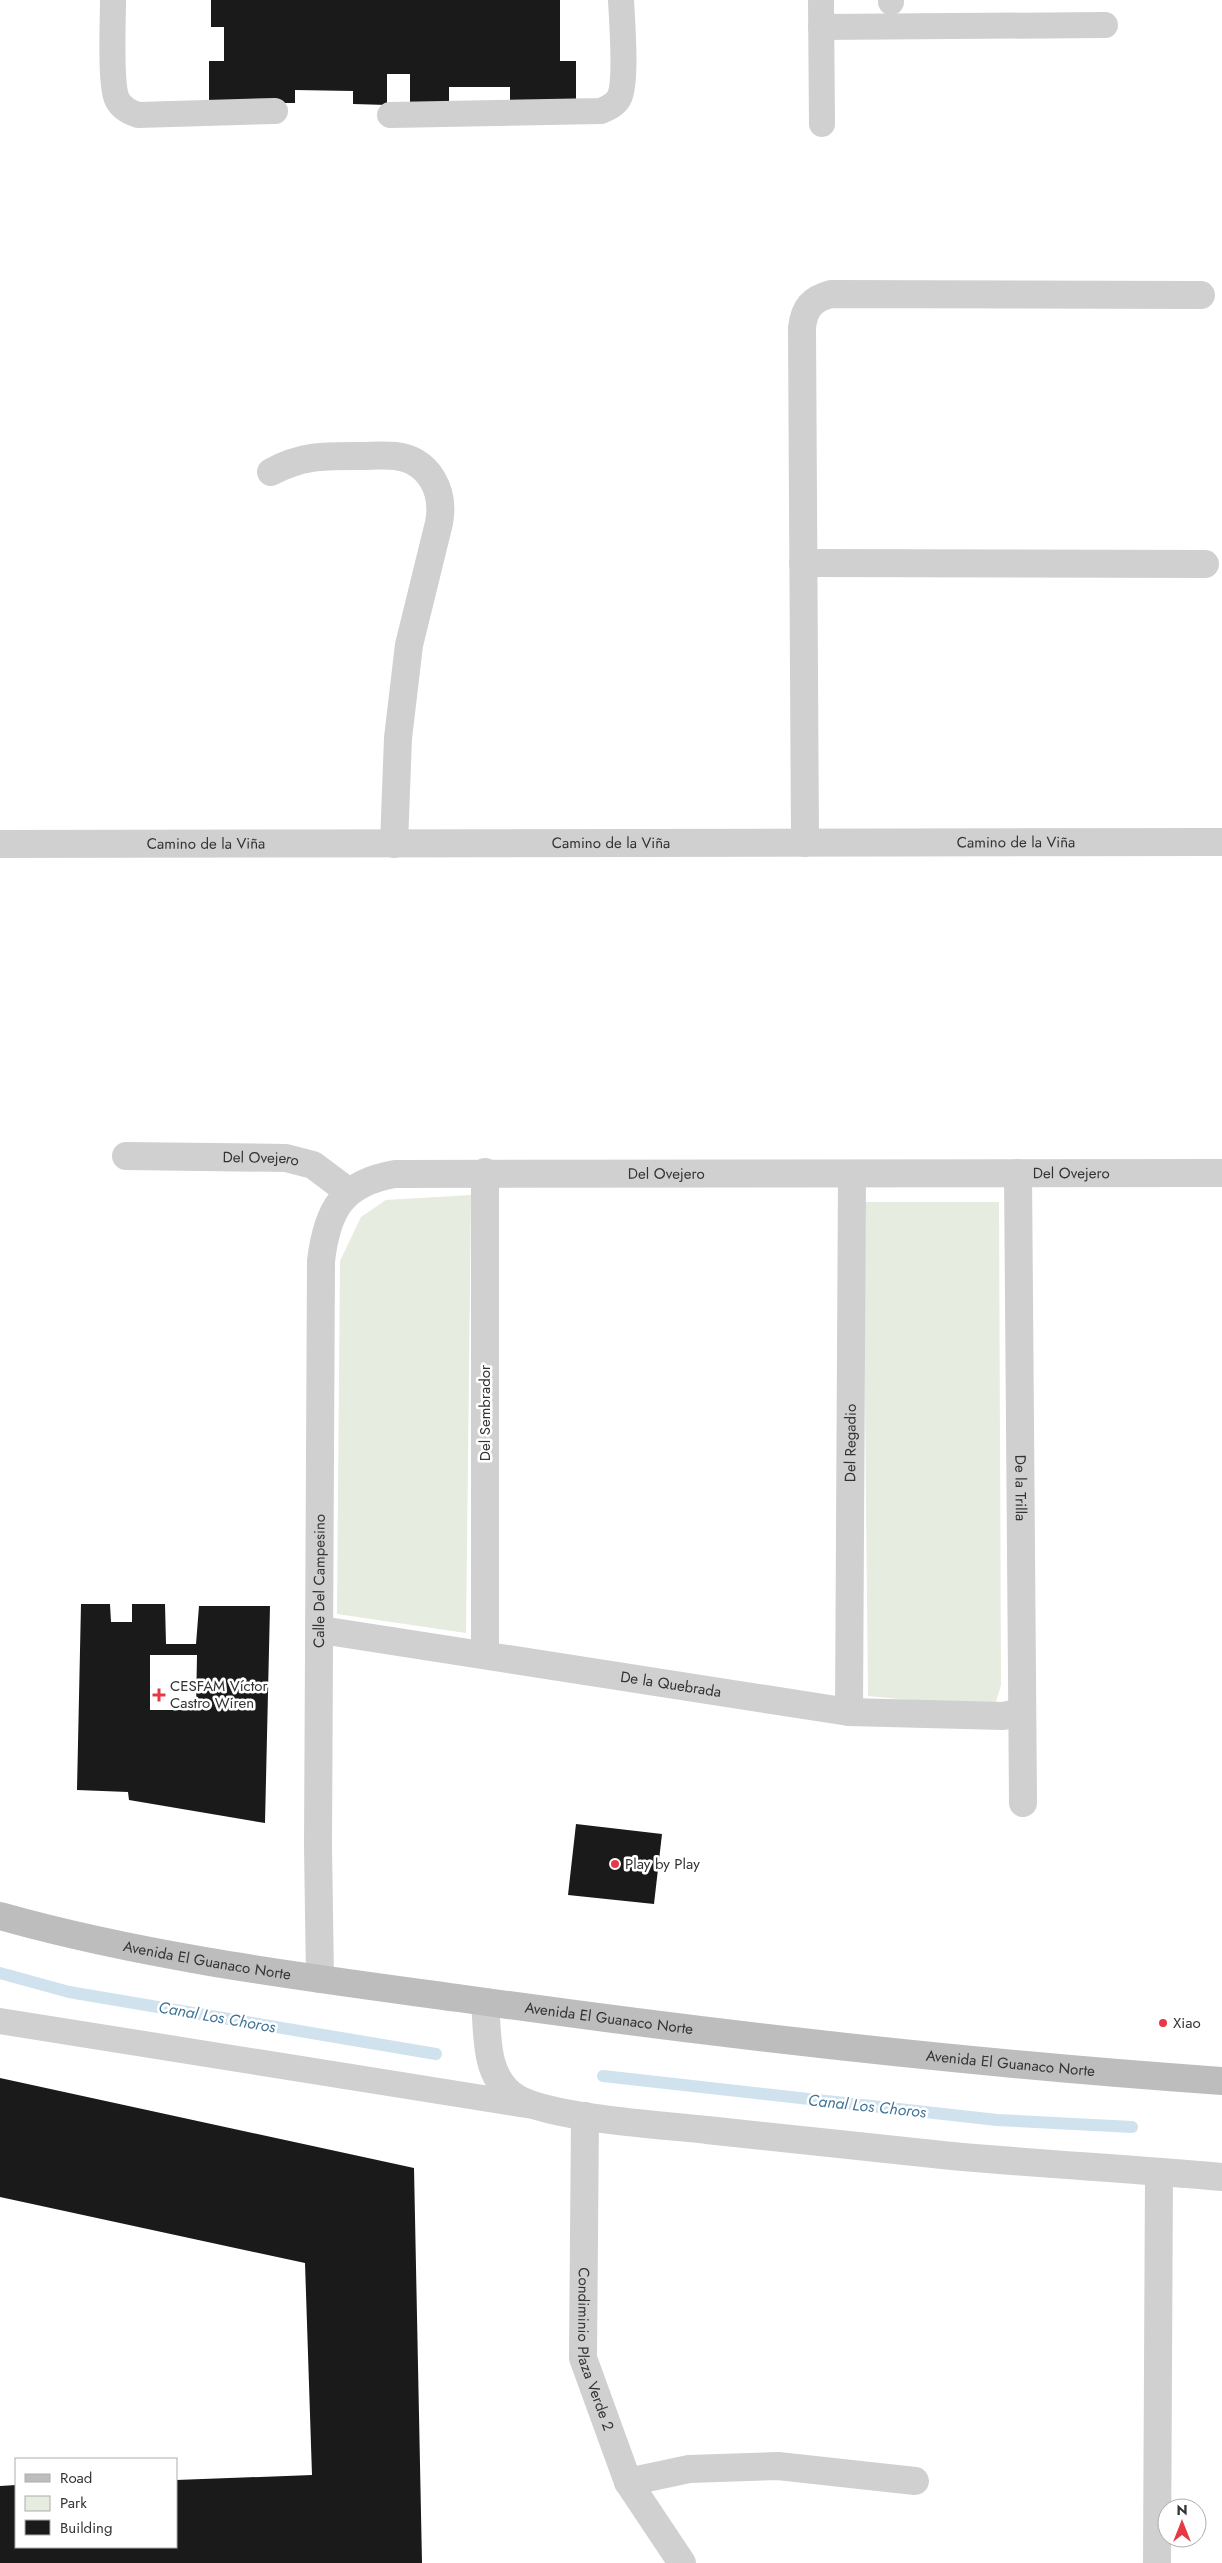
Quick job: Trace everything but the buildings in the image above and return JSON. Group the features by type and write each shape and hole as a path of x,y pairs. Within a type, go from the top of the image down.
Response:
{"street":[{"path":"805,843 802,328 803,316 809,305 819,297 831,294 1201,295"},
{"path":"271,472 301,459 316,456 395,456 409,459 424,468 435,482 440,495 439,523 409,645 398,738 394,844"},
{"path":"803,563 1205,564"},
{"name":"Camino de la Viña","path":"0,844 1222,842"},
{"name":"Del Ovejero","path":"126,1156 300,1160 313,1165 349,1192 363,1182 395,1174 486,1172 852,1174 1222,1173"},
{"name":"Del Sembrador","path":"485,1654 486,1172"},
{"name":"De la Trilla","path":"1018,1173 1022,1803"},
{"name":"Del Regadio","path":"849,1712 852,1174"},
{"name":"Calle Del Campesino","path":"320,1979 318,1846 321,1630 322,1261 329,1220 337,1205 349,1192"},
{"name":"De la Quebrada","path":"321,1630 849,1712 1003,1716 1022,1712"},
{"name":"Avenida El Guanaco Norte","path":"0,1916 50,1930 132,1947 320,1979 698,2032 901,2054 1222,2081"},
{"path":"486,2002 493,2070 511,2095 524,2103 538,2107 585,2116 952,2156 1222,2177"},
{"name":"Condiminio Plaza Verde 2","path":"585,2116 583,2358 628,2482 682,2563"},
{"path":"1157,2563 1159,2172"},
{"path":"628,2482 689,2469 778,2466 915,2481"}],"lane":[{"path":"113,0 115,88 120,105 128,112 138,115 274,112"},
{"path":"390,115 601,111 609,108 616,103 622,89 622,0"},
{"path":"821,0 822,124"},
{"path":"821,27 1106,25"},
{"path":"0,2021 538,2107"}],"green space":[{"path":"471,1195 466,1633 337,1614 340,1261 361,1217 386,1200"},
{"path":"863,1202 999,1202 1001,1685 994,1708 868,1696"}],"waterway":[{"name":"Canal Los Choros","path":"0,1973 69,1992 436,2054"},
{"name":"Canal Los Choros","path":"603,2076 997,2120 1132,2127"}],"place":[{"name":"CESFAM Víctor Castro Wiren","path":"159,1695"},
{"name":"Play by Play","path":"615,1864"},
{"name":"Xiao","path":"1163,2023"}]}
